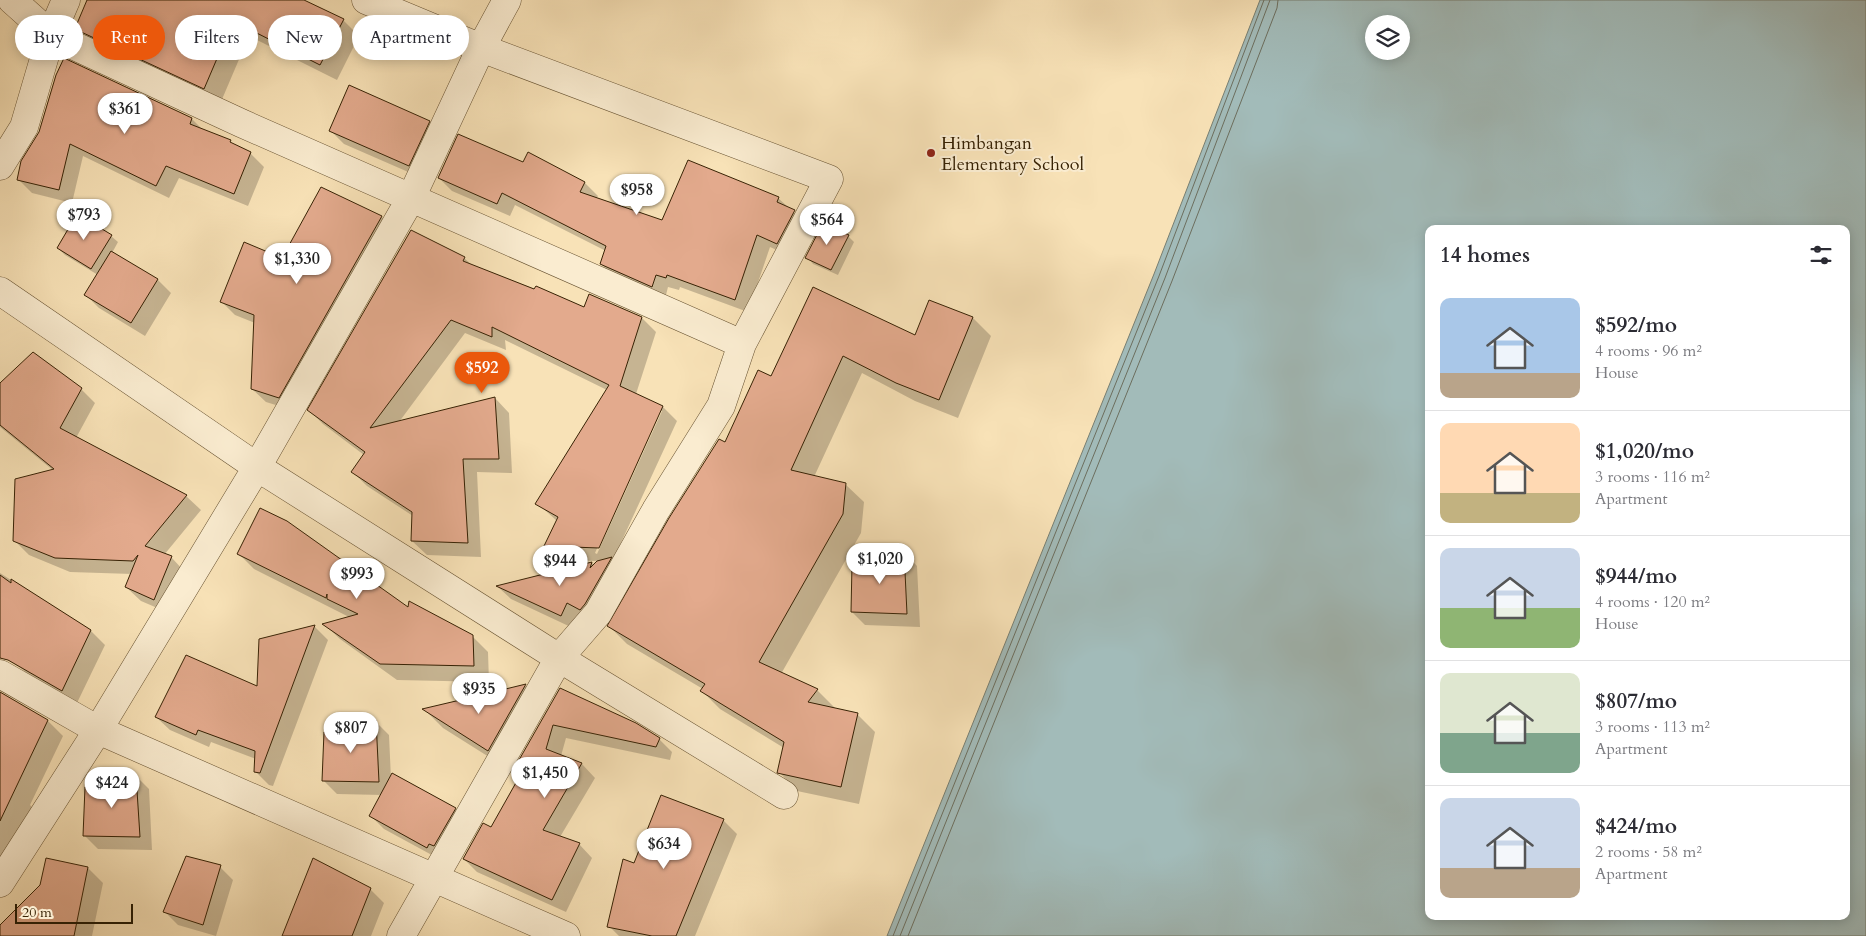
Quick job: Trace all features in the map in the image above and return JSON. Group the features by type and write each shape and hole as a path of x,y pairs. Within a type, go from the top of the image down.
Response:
{"street":[{"path":"12,0 29,15"},
{"path":"60,15 66,0"},
{"path":"366,0 481,48 829,180 742,344 721,406 656,510 598,613 559,658 401,936"},
{"path":"0,883 98,730 257,467 411,198 481,48 507,0"},
{"path":"83,50 241,123 742,344"},
{"path":"0,166 24,128 44,60"},
{"path":"0,291 257,467 559,658 784,795"},
{"path":"0,674 98,730 434,876 566,936"}],"water":[{"path":"1260,0 1866,0 1866,936 887,936 1154,274"}],"building":[{"path":"87,0 304,0 336,15 268,15 268,39 258,34 258,15 175,15 175,60 216,60 204,89 142,60 165,60 165,15 93,15 93,37 83,33 83,15 81,15"},
{"path":"63,60 68,60 192,118 190,124 231,140 230,142 251,152 234,194 166,166 156,186 70,144 59,190 17,180 21,161 39,132 56,75"},
{"path":"310,60 323,60 320,65"},
{"path":"349,85 430,121 409,166 329,131"},
{"path":"458,134 523,162 528,152 585,182 580,192 662,220 688,160 779,197 777,202 795,210 777,244 757,235 735,300 667,275 666,278 656,275 652,287 600,264 606,246 502,193 497,204 438,178"},
{"path":"321,187 382,216 279,398 251,389 254,315 220,302 244,242 282,258"},
{"path":"77,214 112,235 91,269 57,248"},
{"path":"823,223 849,235 831,270 805,258"},
{"path":"411,230 465,257 463,261 534,289 536,286 584,307 589,294 642,317 620,386 663,406 599,548 544,546 558,517 535,504 609,385 492,327 492,337 451,320 370,428 495,397 499,459 463,459 468,543 411,541 412,512 351,472 365,452 307,410"},
{"path":"111,251 158,279 131,323 84,295"},
{"path":"813,287 915,335 929,300 973,317 939,400 896,383 843,356 791,470 846,483 843,514 759,662 818,689 808,702 858,713 841,787 777,773 784,742 700,691 705,684 607,626 669,518 719,439 725,442 758,370 771,376"},
{"path":"33,352 82,388 60,428 187,495 145,546 172,556 154,600 125,587 138,555 133,561 55,558 13,541 15,479 54,469 0,425 0,383"},
{"path":"260,508 287,521 408,607 409,601 473,635 474,666 380,664 322,624 358,614 327,599 327,594 326,598 237,554"},
{"path":"904,551 907,614 851,612 852,564"},
{"path":"612,557 580,610 567,603 561,616 496,586 592,562 590,568 597,561"},
{"path":"0,575 11,583 11,579 91,630 62,691 8,660 0,658"},
{"path":"315,625 260,773 254,772 255,751 198,730 196,735 155,717 186,655 257,686 259,639"},
{"path":"526,684 488,751 422,709 473,697"},
{"path":"560,688 636,723 660,738 656,747 553,725 546,749 582,763 543,830 580,843 552,900 463,859 483,823 491,827 522,772 515,767"},
{"path":"0,692 48,720 0,821"},
{"path":"376,720 379,782 322,781 324,732"},
{"path":"392,773 456,808 434,846 429,844 427,848 369,816"},
{"path":"136,775 140,837 83,836 85,787"},
{"path":"661,795 724,819 676,936 652,936 607,927 623,859 634,863"},
{"path":"186,856 221,865 203,925 163,912"},
{"path":"46,858 88,867 74,936 0,936 0,925 40,885"},
{"path":"313,858 371,888 352,936 282,936"}],"place":[{"name":"Himbangan Elementary School","path":"931,153"}]}
